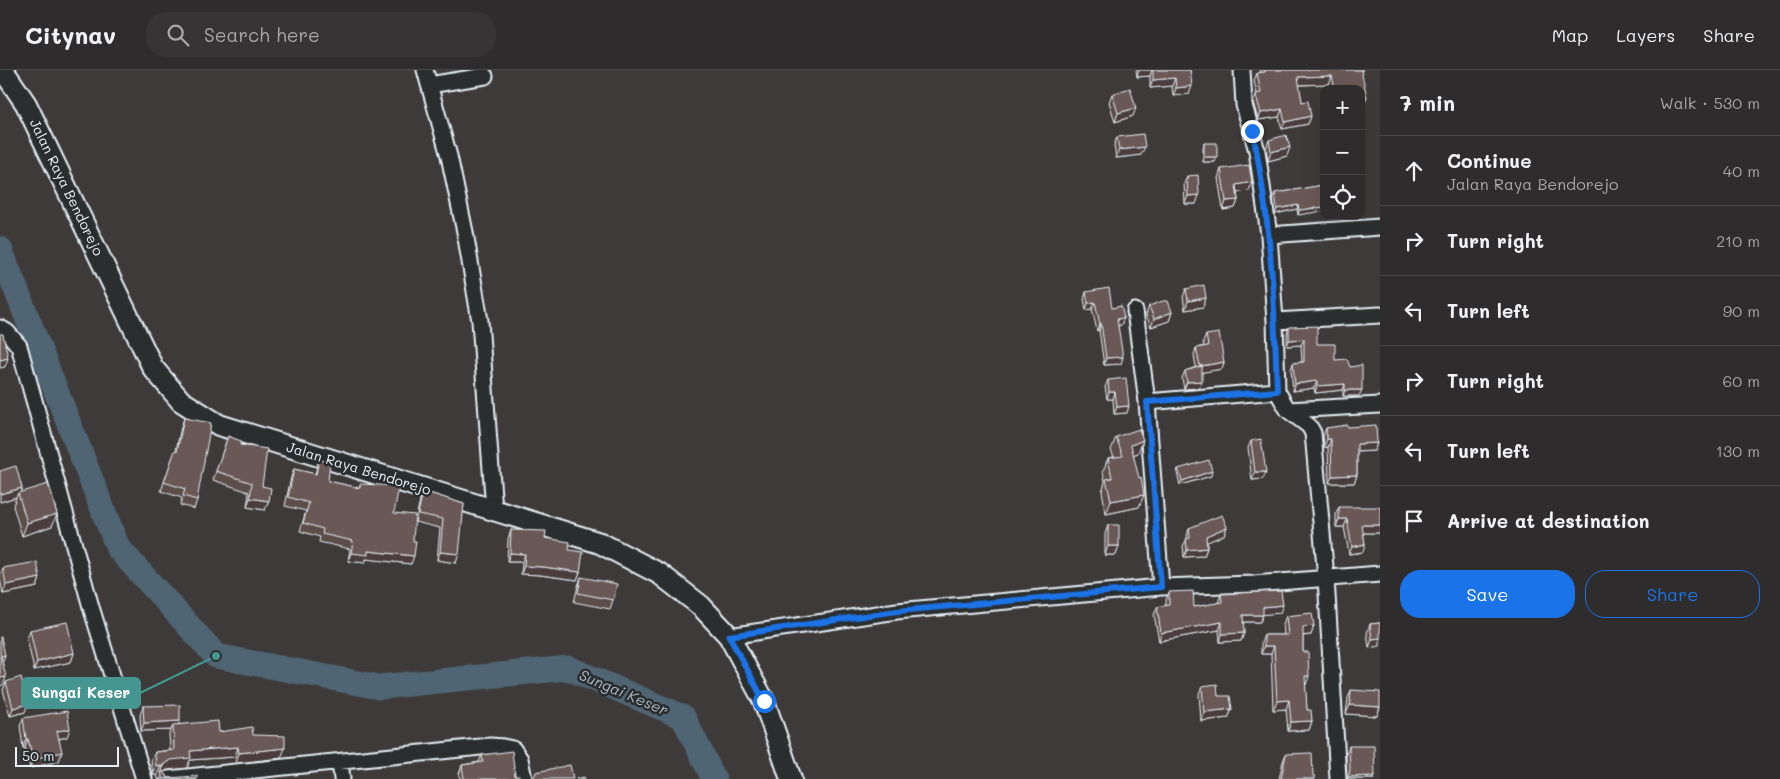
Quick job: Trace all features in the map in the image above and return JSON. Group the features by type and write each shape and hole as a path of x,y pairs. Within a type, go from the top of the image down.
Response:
{"main road":[{"name":"Jalan Raya Bendorejo","path":"2,70 26,104 153,368 181,401 219,425 600,543 660,574 701,606 729,636 764,701 791,779"}],"street":[{"path":"1242,70 1244,105 1257,151 1269,235 1275,321 1277,391 1288,410 1309,426 1313,433 1326,578 1338,779"},
{"path":"485,76 427,77 449,156 465,232 480,321 494,510"},
{"path":"1269,235 1380,227"},
{"path":"1135,311 1147,402 1161,587"},
{"path":"1275,321 1380,315"},
{"path":"0,328 7,332 19,346 91,607 144,779"},
{"path":"1147,402 1277,391"},
{"path":"1288,410 1380,405"},
{"path":"729,636 897,611 1161,587 1254,584 1380,574"},
{"path":"168,779 490,746 513,749 520,760 524,779"},
{"path":"340,762 342,779"}],"building":[{"path":"1153,70 1190,70 1192,86 1176,88 1175,78 1153,80"},
{"path":"1265,70 1361,70 1364,85 1334,85 1332,76 1298,77 1302,102 1308,101 1311,116 1285,122 1282,109 1261,113 1256,96 1256,94 1261,93 1257,73 1265,72"},
{"path":"1130,88 1136,108 1118,113 1112,94"},
{"path":"1143,134 1145,147 1119,150 1117,137"},
{"path":"1286,135 1290,147 1271,152 1269,140"},
{"path":"1204,143 1217,143 1217,157 1204,157"},
{"path":"1249,165 1252,182 1236,185 1238,200 1226,201 1221,169"},
{"path":"1198,175 1199,195 1188,196 1187,176"},
{"path":"1320,186 1320,207 1299,210 1298,205 1277,209 1275,193"},
{"path":"1204,285 1206,298 1188,301 1186,289"},
{"path":"1109,288 1112,308 1121,306 1124,318 1117,319 1123,357 1106,358 1101,323 1095,302 1088,303 1086,292"},
{"path":"1168,301 1172,312 1154,319 1149,306"},
{"path":"1317,326 1317,344 1335,344 1335,360 1347,359 1350,367 1362,365 1362,390 1345,390 1345,384 1317,386 1317,381 1295,384 1293,363 1304,362 1304,339 1289,340 1289,327"},
{"path":"1219,333 1224,362 1200,366 1196,348 1208,346 1206,335"},
{"path":"0,334 3,334 8,358 0,360"},
{"path":"1202,366 1202,381 1187,382 1185,371"},
{"path":"1126,378 1129,406 1117,407 1115,392 1109,392 1108,380"},
{"path":"184,418 211,423 197,500 183,496 185,489 164,482 175,450 177,451"},
{"path":"1347,425 1348,427 1376,425 1377,443 1357,444 1357,475 1332,476 1331,439 1327,439 1326,428"},
{"path":"1139,429 1143,440 1131,445 1139,478 1141,477 1144,495 1111,501 1106,479 1112,478 1108,458 1123,456 1116,437"},
{"path":"228,436 241,441 240,445 267,449 262,486 271,488 269,501 250,498 252,483 216,471"},
{"path":"1261,439 1266,472 1255,472 1251,441"},
{"path":"319,459 330,463 328,481 360,488 360,484 399,486 394,513 415,515 413,541 416,541 414,556 368,551 368,555 351,553 353,541 322,534 323,529 303,523 309,503 288,497 294,469 316,474"},
{"path":"1209,460 1212,471 1182,481 1178,469"},
{"path":"16,466 22,488 0,494 0,471"},
{"path":"48,484 57,514 27,523 18,493"},
{"path":"423,491 464,504 459,554 440,552 443,519 418,514"},
{"path":"1339,507 1380,507 1380,525 1362,525 1365,544 1352,547 1347,519 1339,519"},
{"path":"1222,515 1227,527 1206,536 1207,548 1187,550 1186,539 1190,538 1189,528"},
{"path":"1108,525 1119,525 1119,546 1108,546"},
{"path":"511,530 546,531 545,538 570,542 569,550 583,552 580,572 524,566 525,554 510,553"},
{"path":"37,562 40,578 6,585 3,568"},
{"path":"581,577 617,584 613,600 578,593"},
{"path":"1193,591 1194,607 1222,602 1221,594 1281,591 1283,605 1263,607 1263,615 1243,615 1244,633 1222,634 1222,622 1161,633 1157,607 1169,605 1169,592"},
{"path":"1312,613 1314,626 1303,627 1303,652 1308,652 1309,676 1305,676 1307,710 1311,710 1312,721 1291,722 1289,700 1277,701 1274,646 1264,646 1264,635 1288,635 1286,616"},
{"path":"67,622 74,653 37,662 30,630"},
{"path":"1380,623 1380,638 1372,639 1370,624"},
{"path":"0,637 5,655 1,656 6,677 0,678"},
{"path":"21,677 28,704 13,708 6,682"},
{"path":"1217,684 1218,696 1230,696 1232,709 1204,712 1202,686"},
{"path":"1351,690 1380,692 1380,707 1350,705"},
{"path":"180,705 180,721 144,723 143,706"},
{"path":"67,711 70,729 57,731 62,752 33,759 28,739 26,739 23,718"},
{"path":"218,721 219,732 252,727 253,735 285,736 285,748 239,753 238,747 190,751 191,758 170,760 163,765 162,771 168,778 197,776 197,779 162,779 161,765 156,766 155,752 174,750 173,725"},
{"path":"1349,746 1374,746 1375,776 1348,777 1350,770"},
{"path":"512,751 515,776 524,779 464,779 462,765 483,762 482,755"},
{"path":"1312,753 1313,776 1315,776 1315,779 1281,779 1286,754"},
{"path":"570,765 573,779 530,779 534,777 536,772"}],"waterway":[{"name":"Sungai Keser","path":"0,249 118,548 216,656 379,687 568,668 683,717 714,779"}],"place":[{"name":"Sungai Keser","path":"216,656"}],"route":[{"path":"764,701 729,636 897,611 1161,587 1147,402 1277,391 1275,321 1269,235 1257,151 1252,131"}]}
